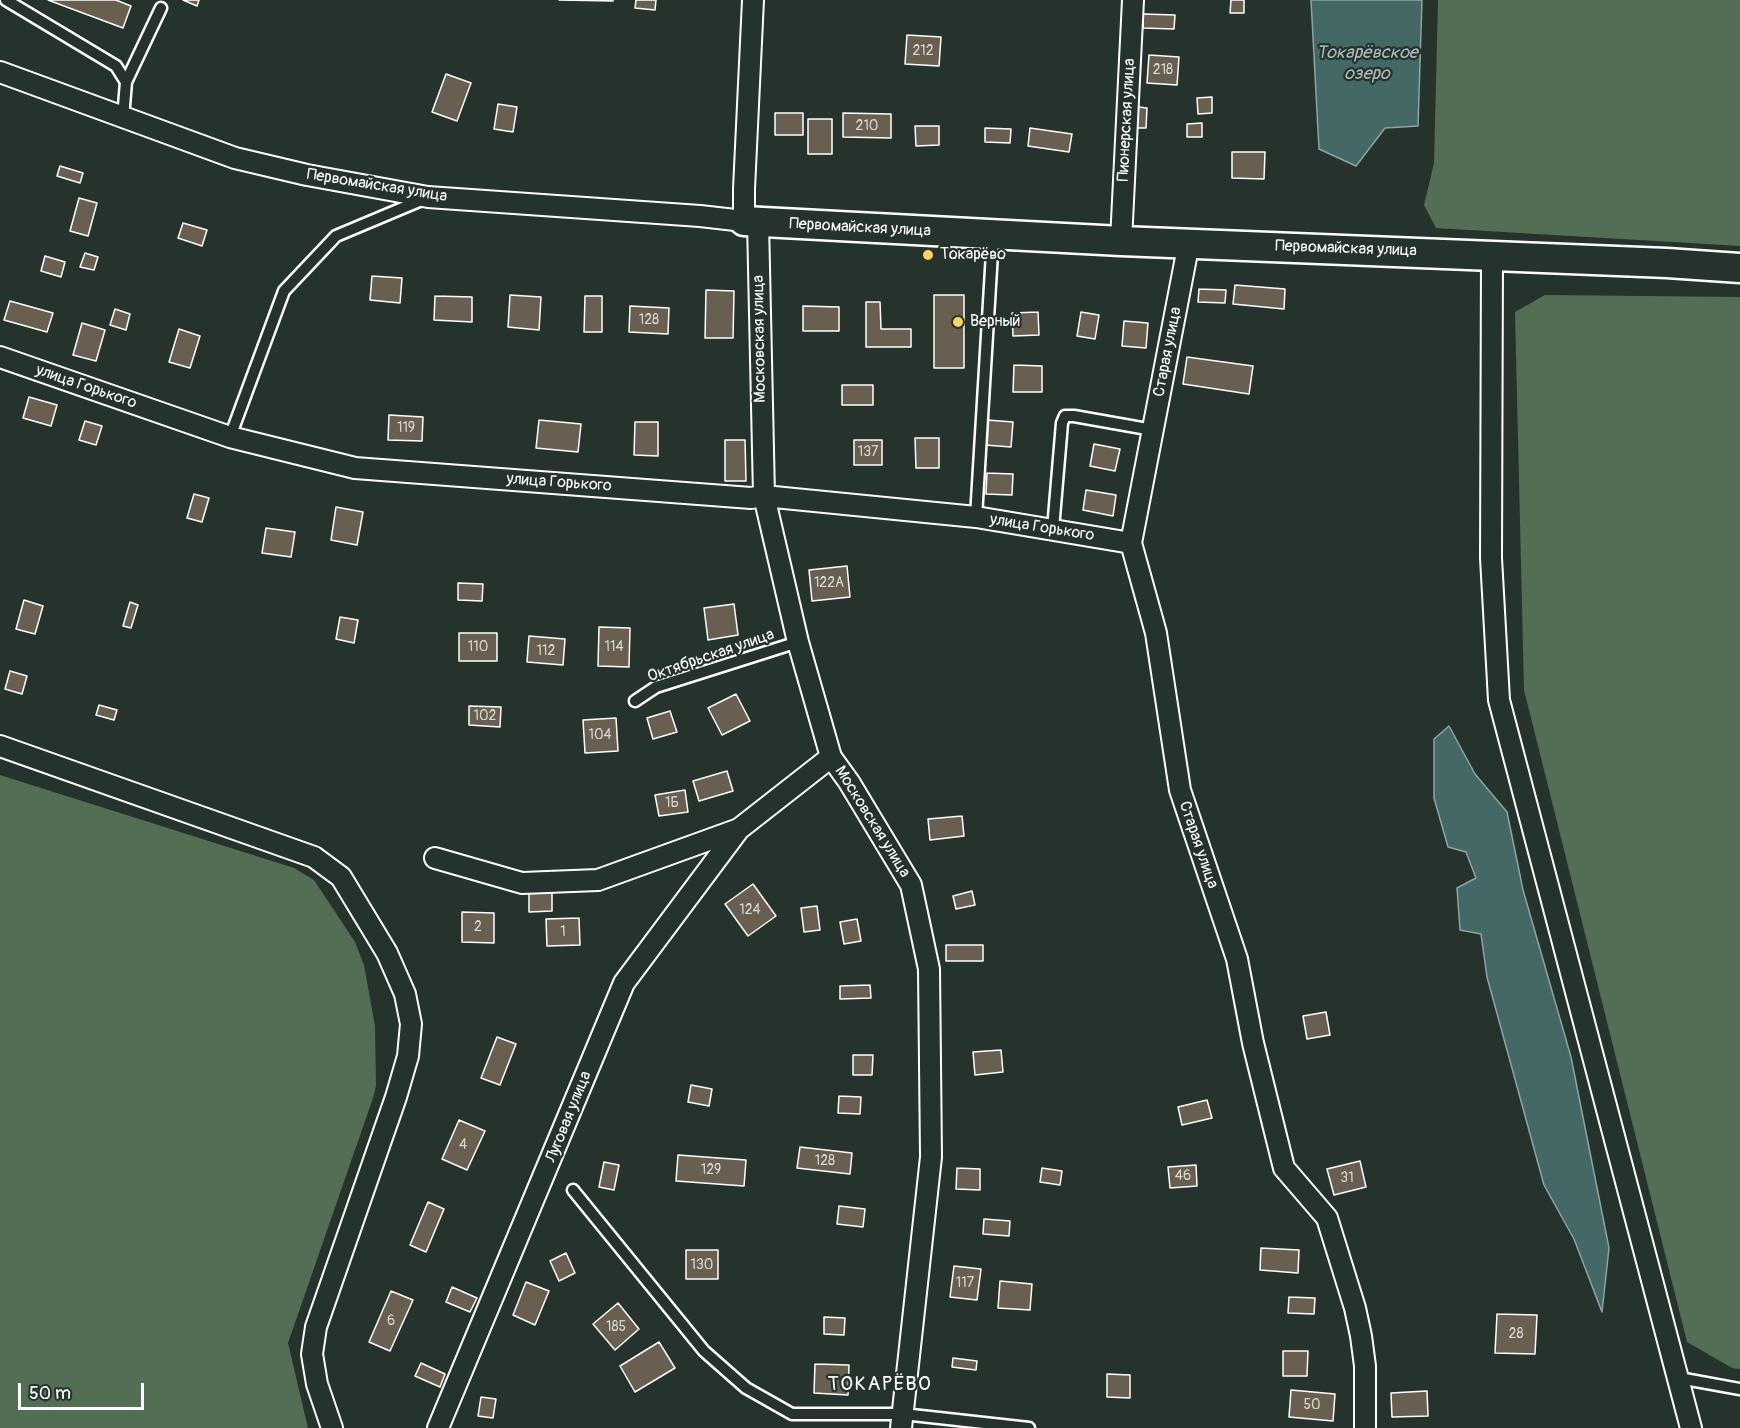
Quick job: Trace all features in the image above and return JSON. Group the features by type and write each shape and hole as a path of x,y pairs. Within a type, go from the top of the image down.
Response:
{"street":[{"name":"Московская улица","path":"753,0 744,189 751,222 764,496 798,642 831,757 849,782 911,885 929,969 931,1157 902,1421"},
{"name":"Пионерская улица","path":"1121,241 1133,0"},
{"name":"Первомайская улица","path":"0,72 235,158 307,175 428,197 700,216 751,222 1740,268"},
{"name":"Старая улица","path":"1189,242 1131,543 1156,633 1180,790 1237,959 1253,1043 1284,1168 1327,1218 1355,1308 1365,1366 1365,1428"},
{"path":"1492,255 1491,558 1498,700 1691,1428"},
{"name":"улица Горького","path":"0,357 230,437 355,468 751,498 764,496 976,517 1131,543"},
{"path":"0,746 314,857 341,877 387,952 405,994 411,1024 408,1056 396,1097 316,1327 312,1354 317,1384 332,1428"},
{"path":"435,858 522,883 598,880 739,829 831,757"},
{"name":"Луговая улица","path":"438,1428 624,983 739,829"}],"lane":[{"path":"6,0 116,66 126,81"},
{"path":"123,118 126,81 161,8"},
{"path":"230,437 284,291 336,236 428,197"},
{"path":"976,517 993,235"},
{"path":"1053,529 1062,423 1065,416 1153,430"},
{"name":"Октябрьская улица","path":"635,701 656,687 798,642"},
{"path":"573,1190 704,1351 746,1388 792,1414 1029,1428"},
{"path":"1679,1378 1740,1389"}],"green space":[{"path":"1438,0 1740,0 1740,246 1436,228 1424,205 1434,163"},
{"path":"1545,295 1740,297 1740,1369 1732,1368 1687,1342 1524,690 1515,312"},
{"path":"0,775 294,868 314,880 355,942 364,965 375,1026 376,1086 288,1343 308,1428 0,1428"}],"water":[{"name":"Токарёвское озеро","path":"1311,0 1422,0 1418,126 1385,128 1356,166 1319,149"},
{"path":"1449,726 1475,774 1507,812 1523,890 1571,1057 1609,1248 1602,1312 1574,1239 1544,1185 1487,977 1481,934 1460,930 1457,888 1476,878 1466,852 1448,847 1434,798 1434,739"}],"building":[{"path":"48,0 116,0 131,6 123,28"},
{"path":"183,0 199,0 197,6"},
{"path":"559,0 613,0 613,1"},
{"path":"636,0 656,0 655,10 635,8"},
{"path":"1231,0 1244,0 1244,13 1230,13"},
{"path":"1143,14 1175,15 1174,29 1143,28"},
{"path":"907,35 941,37 939,66 905,64"},
{"path":"1149,55 1179,57 1177,85 1147,83"},
{"path":"446,74 471,83 457,121 432,112"},
{"path":"1212,97 1212,113 1198,114 1197,98"},
{"path":"498,104 517,107 513,132 494,129"},
{"path":"1138,107 1147,108 1146,128 1137,128"},
{"path":"775,113 803,113 803,135 775,135"},
{"path":"843,113 891,114 891,138 843,137"},
{"path":"808,119 832,119 832,154 808,154"},
{"path":"1202,123 1202,137 1187,137 1187,124"},
{"path":"915,126 939,126 939,145 916,146"},
{"path":"985,128 1011,129 1010,143 985,142"},
{"path":"1030,128 1072,134 1069,152 1028,146"},
{"path":"1232,152 1265,152 1264,179 1232,178"},
{"path":"60,166 83,173 80,183 57,176"},
{"path":"79,198 97,203 88,236 70,231"},
{"path":"183,223 207,230 202,246 178,238"},
{"path":"85,253 98,257 94,270 80,267"},
{"path":"45,256 65,262 61,277 41,271"},
{"path":"372,276 402,278 400,303 370,300"},
{"path":"1235,285 1285,289 1284,309 1233,304"},
{"path":"1199,289 1226,290 1225,303 1198,302"},
{"path":"706,290 734,291 733,338 705,338"},
{"path":"510,295 541,297 539,330 508,327"},
{"path":"934,295 964,295 964,368 934,368"},
{"path":"435,296 472,297 472,322 434,320"},
{"path":"585,296 602,296 602,332 584,332"},
{"path":"10,301 53,313 47,332 4,320"},
{"path":"866,302 880,302 881,329 911,329 911,347 866,347"},
{"path":"630,306 669,308 668,334 629,332"},
{"path":"803,306 839,307 839,331 803,331"},
{"path":"115,309 130,314 126,330 110,325"},
{"path":"1038,312 1039,335 1013,336 1012,313"},
{"path":"1081,312 1099,315 1095,339 1077,336"},
{"path":"1124,321 1148,323 1146,348 1122,346"},
{"path":"82,323 105,330 96,361 73,355"},
{"path":"179,329 200,336 190,368 169,362"},
{"path":"1187,357 1253,366 1249,394 1183,384"},
{"path":"1014,365 1042,366 1042,392 1013,392"},
{"path":"842,385 873,385 873,405 842,405"},
{"path":"29,397 57,405 51,426 23,418"},
{"path":"389,415 423,417 422,441 388,440"},
{"path":"539,420 581,424 578,452 536,448"},
{"path":"987,420 1013,422 1011,447 985,445"},
{"path":"85,421 102,426 96,445 79,440"},
{"path":"635,422 658,422 658,456 634,455"},
{"path":"915,438 939,438 939,468 916,468"},
{"path":"725,440 745,440 746,481 725,481"},
{"path":"854,440 882,440 882,465 854,465"},
{"path":"1094,444 1120,449 1115,471 1090,466"},
{"path":"987,473 1013,474 1012,495 986,494"},
{"path":"1086,490 1116,495 1113,516 1083,510"},
{"path":"194,494 209,498 202,522 187,518"},
{"path":"336,507 363,512 357,545 331,540"},
{"path":"266,528 295,532 291,557 262,553"},
{"path":"847,566 850,597 812,601 809,570"},
{"path":"458,583 483,584 482,601 458,600"},
{"path":"24,600 43,606 35,634 16,629"},
{"path":"130,602 138,605 131,628 123,626"},
{"path":"734,604 738,635 708,640 704,608"},
{"path":"340,617 358,620 354,643 336,639"},
{"path":"599,627 630,628 629,667 598,666"},
{"path":"459,633 497,633 497,661 459,661"},
{"path":"529,636 565,639 563,665 527,662"},
{"path":"10,671 27,676 22,694 5,689"},
{"path":"736,694 750,721 722,735 708,708"},
{"path":"99,705 117,710 114,720 96,715"},
{"path":"469,706 501,707 500,727 469,725"},
{"path":"670,711 677,732 653,739 647,718"},
{"path":"616,718 618,751 585,753 583,720"},
{"path":"727,771 733,791 699,801 693,781"},
{"path":"685,790 688,812 659,816 655,795"},
{"path":"962,816 964,836 930,840 928,819"},
{"path":"753,884 776,916 748,936 725,904"},
{"path":"552,890 552,911 529,912 529,891"},
{"path":"972,891 975,905 956,909 953,896"},
{"path":"817,906 820,930 804,932 801,908"},
{"path":"462,912 494,913 494,943 462,942"},
{"path":"579,918 580,945 547,946 546,919"},
{"path":"857,919 861,941 844,944 840,922"},
{"path":"946,945 983,945 983,961 946,961"},
{"path":"870,985 871,998 840,999 840,986"},
{"path":"1326,1012 1330,1035 1307,1039 1303,1016"},
{"path":"497,1037 516,1044 500,1085 481,1078"},
{"path":"1001,1050 1003,1072 975,1075 973,1052"},
{"path":"853,1055 873,1055 872,1075 853,1075"},
{"path":"691,1085 712,1089 709,1106 688,1102"},
{"path":"839,1096 861,1097 860,1114 838,1113"},
{"path":"1207,1100 1212,1118 1182,1125 1178,1107"},
{"path":"459,1120 485,1131 467,1170 442,1159"},
{"path":"800,1147 852,1153 850,1174 797,1168"},
{"path":"678,1155 746,1160 744,1186 676,1181"},
{"path":"1360,1161 1366,1187 1334,1195 1327,1169"},
{"path":"604,1162 619,1165 614,1190 599,1187"},
{"path":"1196,1165 1197,1186 1170,1188 1168,1167"},
{"path":"957,1168 980,1169 980,1190 956,1189"},
{"path":"1042,1168 1062,1171 1060,1185 1040,1182"},
{"path":"428,1202 444,1209 426,1252 410,1245"},
{"path":"839,1206 865,1209 863,1227 837,1224"},
{"path":"984,1219 1010,1221 1009,1236 983,1234"},
{"path":"1261,1248 1299,1250 1298,1273 1260,1270"},
{"path":"686,1250 718,1250 718,1279 686,1279"},
{"path":"566,1253 575,1273 559,1281 550,1261"},
{"path":"954,1266 981,1269 977,1300 950,1297"},
{"path":"1000,1281 1032,1284 1030,1310 998,1308"},
{"path":"526,1282 549,1291 535,1325 513,1315"},
{"path":"452,1287 477,1298 470,1312 446,1302"},
{"path":"391,1291 413,1300 390,1351 369,1342"},
{"path":"1289,1297 1315,1298 1314,1314 1288,1313"},
{"path":"618,1303 639,1329 615,1350 593,1324"},
{"path":"1497,1314 1537,1315 1535,1354 1495,1353"},
{"path":"824,1317 845,1318 844,1335 824,1334"},
{"path":"659,1342 675,1368 635,1392 620,1366"},
{"path":"1283,1351 1308,1351 1307,1376 1283,1376"},
{"path":"953,1358 977,1361 976,1370 952,1367"},
{"path":"421,1363 445,1374 440,1387 415,1376"},
{"path":"815,1364 849,1365 848,1395 814,1393"},
{"path":"1107,1374 1130,1375 1130,1398 1107,1397"},
{"path":"1291,1390 1335,1394 1333,1421 1289,1417"},
{"path":"1427,1391 1428,1416 1392,1417 1391,1393"},
{"path":"481,1397 496,1399 493,1418 478,1416"}],"place":[{"name":"Токарёво","path":"928,255"},
{"name":"Верный","path":"958,322"}],"district":[{"name":"ТОКАРЁВО","path":"880,1385"}]}
